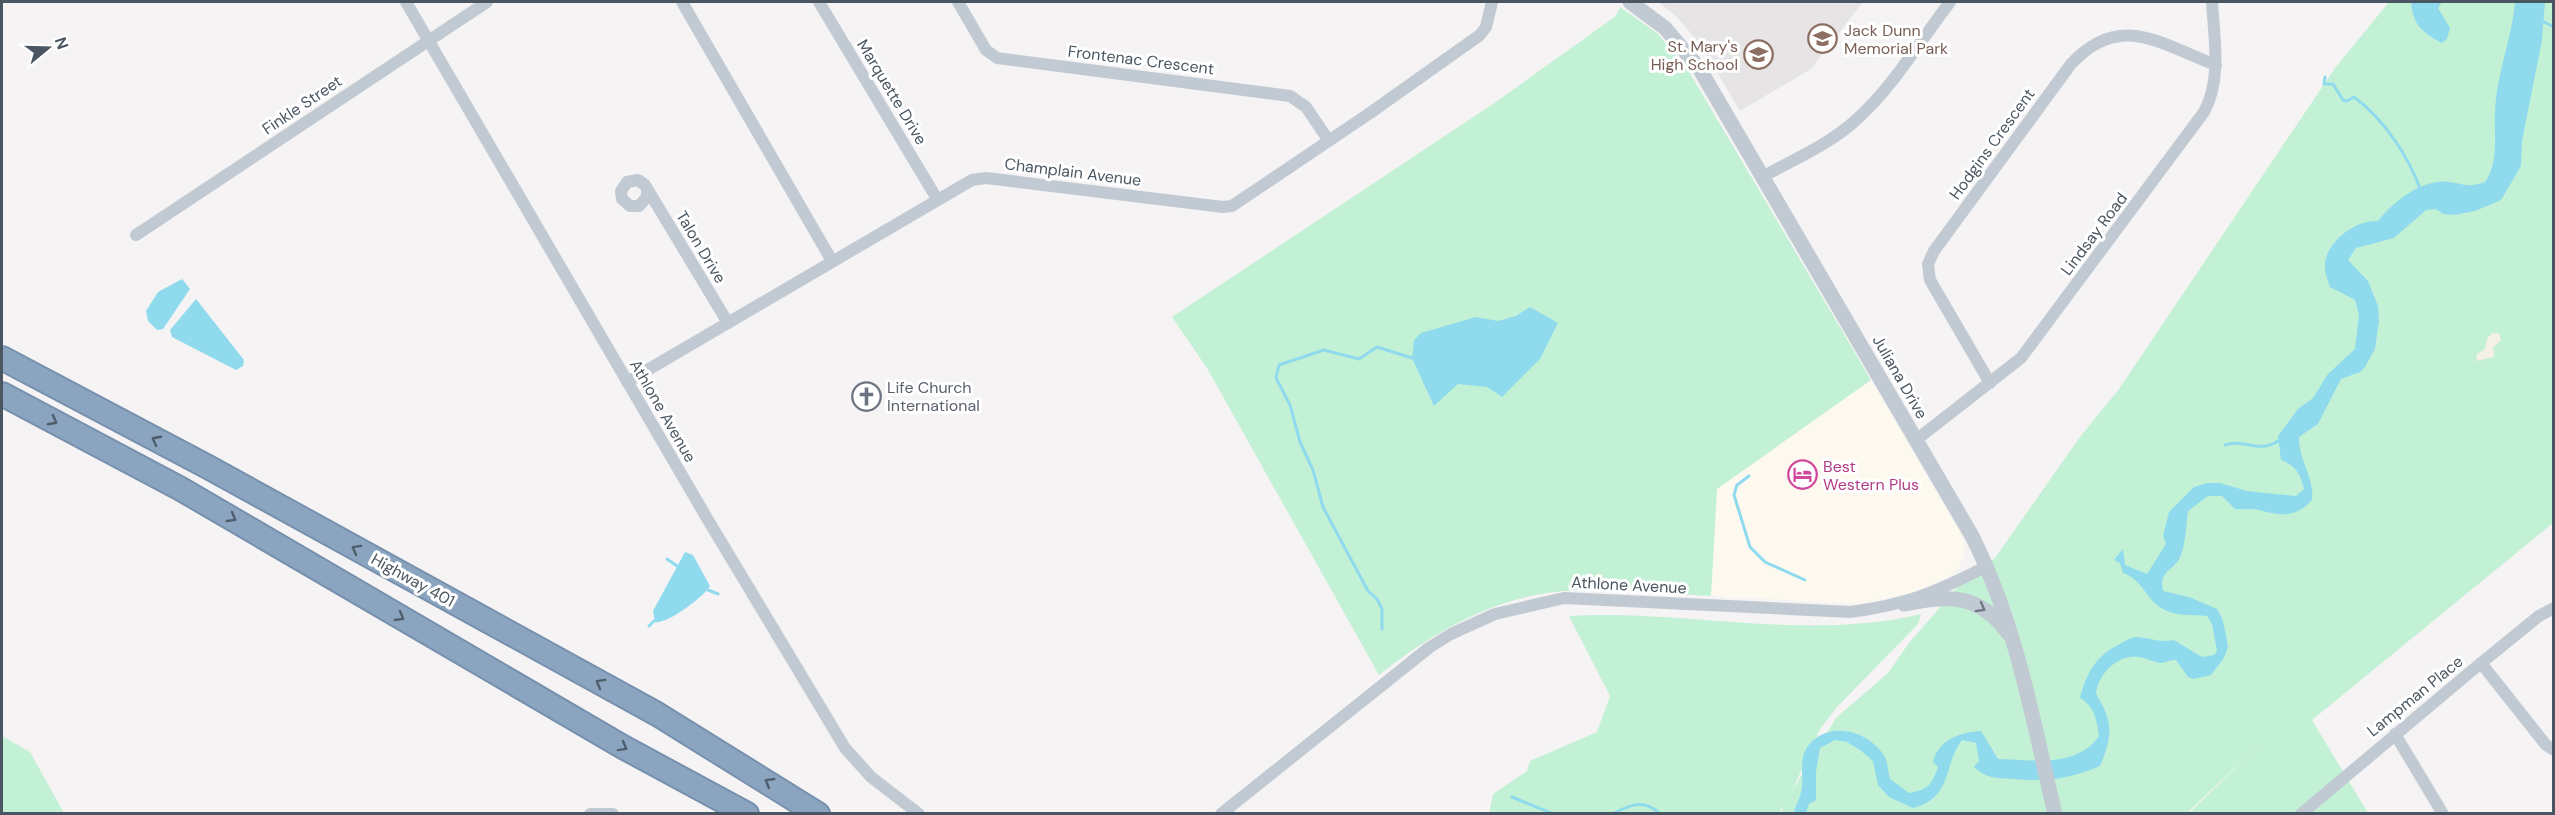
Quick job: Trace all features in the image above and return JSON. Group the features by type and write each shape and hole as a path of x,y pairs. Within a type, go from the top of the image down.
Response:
{"highway":[{"name":"Highway 401","path":"2,358 218,473 657,714 818,813"},
{"path":"2,394 181,489 623,747 747,813"}],"street":[{"name":"Athlone Avenue","path":"406,2 627,382 845,748 871,777 919,813"},
{"name":"Finkle Street","path":"136,235 487,2"},
{"path":"682,2 832,261"},
{"name":"Marquette Drive","path":"819,2 937,199"},
{"name":"Frontenac Crescent","path":"958,2 986,50 997,58 1290,96 1306,107 1329,141"},
{"name":"Champlain Avenue","path":"627,382 972,180 986,178 1223,207 1239,201 1480,35 1486,27 1492,2"},
{"name":"Juliana Drive","path":"1630,2 1654,18 1688,53 1916,440 1987,566 2001,599 2018,655 2055,813"},
{"path":"1762,177 1837,134 1863,114 1882,93 1950,2"},
{"name":"Lindsay Road","path":"1916,440 1990,383 2033,343 2199,120 2213,91 2216,65 2212,2"},
{"name":"Hodgins Crescent","path":"1990,383 1930,280 1928,264 1934,251 2071,64 2087,47 2108,36 2128,34 2216,65"},
{"name":"Talon Drive","path":"647,189 728,323"},
{"name":"Athlone Avenue","path":"1221,813 1430,647 1495,614 1564,598 1850,612 1904,604 1943,589 1987,566"},
{"path":"1904,604 1946,597 1975,604 2000,622 2018,655"},
{"name":"Lampman Place","path":"2301,813 2481,663 2553,608"},
{"path":"2481,663 2547,746 2553,750"},
{"path":"2395,734 2443,813"},
{"path":"590,813 612,813"}],"shaded area":[{"name":"St. Mary's High School","path":"1658,2 1863,2 1811,69 1740,111 1700,44 1676,16"},
{"path":"1871,380 1963,538 1965,554 1958,569 1950,576 1912,593 1857,604 1711,596 1717,489"}],"green space":[{"path":"2389,2 2553,2 2553,523 2312,720 2368,813 2189,813 2260,744 2187,813 1782,813 1783,806 1779,814 1489,814 1493,794 1527,771 1530,761 1597,732 1610,696 1569,616 1613,615 1789,625 1833,625 1877,622 1921,614 1918,624 1837,707 1820,729 1792,791 1836,718 1888,673 1909,643 1961,583 1995,558 2080,437 2119,389 2335,68"},
{"path":"1620,7 1657,33 1688,70 1871,380 1717,489 1711,596 1628,590 1578,590 1523,598 1472,616 1448,628 1424,642 1379,675 1207,368 1172,317 1493,104 1616,16"},
{"path":"2,736 30,752 64,813 2,813"}],"sand":[{"path":"2492,333 2499,333 2501,340 2493,348 2494,357 2476,361 2477,354 2485,349 2487,339"}],"water":[{"path":"2411,2 2442,2 2438,8 2450,28 2447,39 2442,43 2419,27"},
{"path":"2515,2 2545,2 2542,40 2522,141 2521,166 2501,200 2475,211 2455,215 2443,214 2436,209 2426,210 2394,238 2356,248 2348,260 2368,281 2378,306 2379,321 2375,349 2360,372 2341,379 2318,424 2299,437 2301,453 2311,484 2312,500 2294,513 2274,514 2256,509 2235,509 2222,496 2208,496 2188,511 2183,550 2165,575 2162,584 2163,591 2189,597 2217,609 2222,618 2228,647 2224,658 2211,675 2193,679 2188,677 2176,660 2162,663 2131,657 2116,662 2100,679 2096,694 2106,712 2109,729 2107,746 2100,766 2068,777 2047,780 1992,777 1974,767 1979,761 1976,743 1962,740 1941,789 1926,803 1913,808 1889,797 1878,785 1873,761 1847,742 1835,740 1820,748 1816,772 1816,800 1809,804 1806,813 1793,814 1801,790 1803,755 1813,741 1822,734 1845,731 1868,739 1885,757 1890,779 1909,793 1928,786 1938,767 1933,762 1940,748 1951,739 1965,733 1981,731 1998,759 2053,760 2067,758 2090,746 2099,736 2094,714 2089,705 2080,698 2085,681 2093,666 2104,654 2128,639 2137,637 2160,641 2174,640 2202,657 2214,655 2217,651 2212,624 2207,616 2178,614 2161,608 2136,580 2123,573 2120,563 2114,560 2123,549 2125,565 2147,574 2166,544 2163,536 2169,512 2194,487 2207,483 2220,483 2247,491 2296,496 2304,489 2297,471 2281,460 2278,436 2298,409 2313,398 2328,374 2355,349 2359,315 2355,300 2330,287 2325,268 2329,250 2342,235 2360,224 2378,221 2400,199 2419,188 2439,182 2470,185 2485,182 2494,157 2496,99"},
{"path":"182,279 190,289 163,329 157,330 148,321 146,311 158,292"},
{"path":"196,299 244,360 243,366 236,370 172,337 170,330"},
{"path":"1530,307 1558,323 1540,359 1502,397 1487,387 1458,384 1434,406 1412,358 1414,340 1421,333 1476,317 1498,321 1516,316"},
{"path":"685,552 693,555 710,586 684,609 667,619 655,622 653,611"}],"waterway":[{"path":"2542,21 2554,27"},
{"path":"2325,77 2324,84 2333,84 2343,100 2347,101 2354,97 2385,127 2410,165 2421,191"},
{"path":"1382,629 1382,609 1377,599 1368,591 1323,507 1313,470 1300,442 1290,405 1276,378 1279,365 1324,350 1359,359 1377,347 1412,358"},
{"path":"2225,445 2239,443 2265,446 2280,440"},
{"path":"1749,476 1737,485 1734,495 1750,547 1765,562 1805,580"},
{"path":"667,559 677,566"},
{"path":"708,590 718,594"},
{"path":"649,626 654,621"},
{"path":"1512,797 1553,814"},
{"path":"1612,814 1637,805 1648,806 1660,814"}],"place":[{"name":"Jack Dunn Memorial Park","path":"1823,39"},
{"name":"St. Mary's High School","path":"1759,55"},
{"name":"Life Church International","path":"866,396"},
{"name":"Best Western Plus","path":"1802,475"}]}
